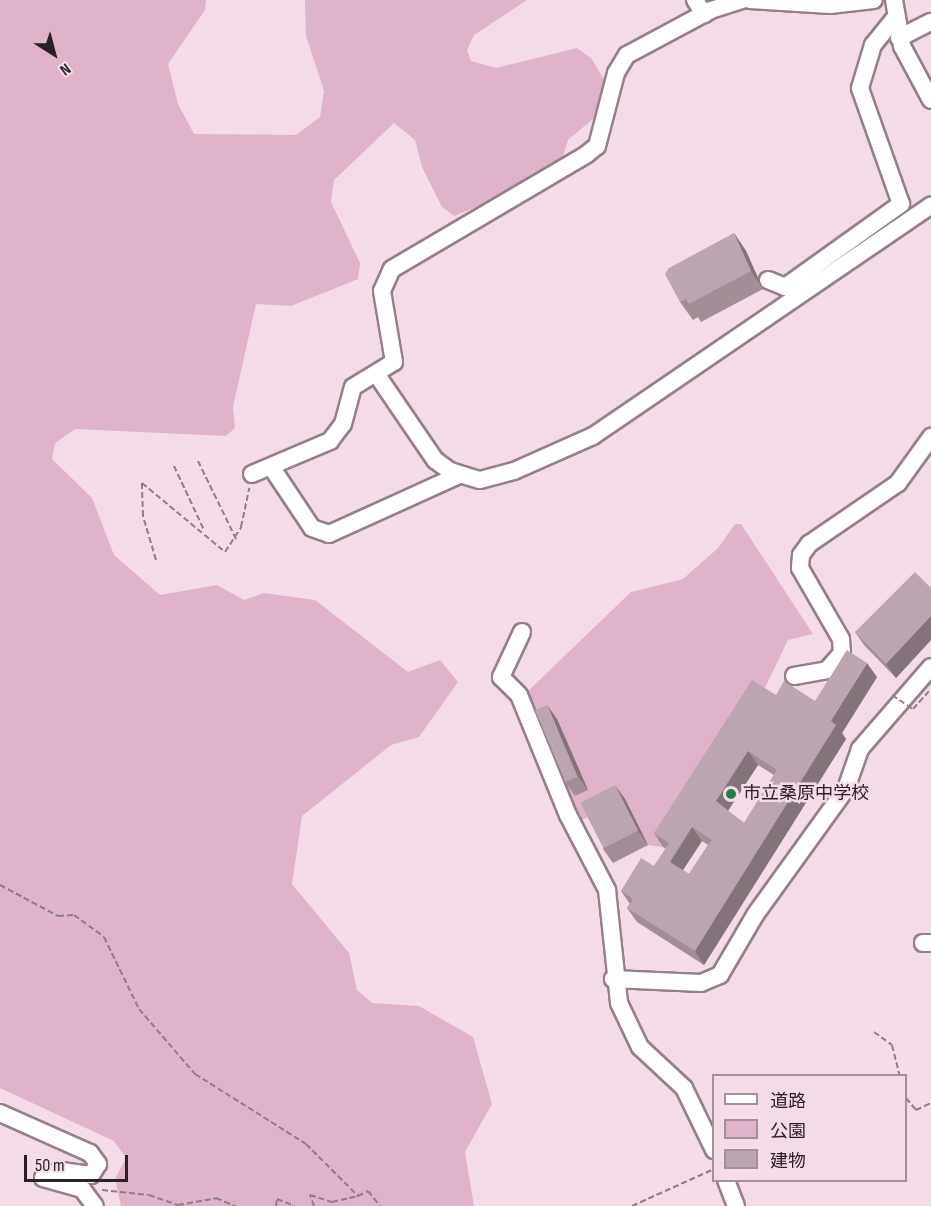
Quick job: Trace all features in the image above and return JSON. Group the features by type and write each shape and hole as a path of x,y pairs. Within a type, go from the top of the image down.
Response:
{"street":[{"path":"252,474 272,468 330,441 343,424 353,387 377,375 394,362 382,291 392,269 597,146 619,64 699,7 742,0"},
{"path":"750,0 830,5 874,0"},
{"path":"894,0 893,20 899,38 931,100"},
{"path":"768,280 785,287 901,204 860,88 873,45 893,20"},
{"path":"899,38 931,22"},
{"path":"377,375 435,460 459,475 480,480 514,471 593,436 931,205"},
{"path":"794,676 827,670 842,653 841,639 800,568 801,555 809,544 898,483 931,437"},
{"path":"272,468 312,528 329,534 459,475"},
{"path":"522,633 501,677 519,695 568,815 607,890 613,979 634,1040 680,1082 712,1146"},
{"path":"613,979 701,984 720,975 755,915 846,789 860,749 931,667"},
{"path":"0,1113 90,1153 98,1164 84,1177 61,1171 43,1178 82,1189 95,1206"},
{"path":"727,1182 736,1206"}],"path":[{"path":"198,461 236,539"},
{"path":"174,466 204,530 220,551 231,548 236,539 252,474"},
{"path":"156,560 143,516 144,482 178,515 204,530"},
{"path":"892,694 913,709 931,689"},
{"path":"0,885 58,916 74,915 104,937 139,1009 195,1074 306,1144 358,1196"},
{"path":"874,1032 892,1045 899,1074"},
{"path":"907,1099 916,1110 931,1103"},
{"path":"632,1206 712,1170"},
{"path":"84,1177 87,1186 127,1196 149,1194 178,1205 216,1198 235,1206"},
{"path":"314,1206 310,1195 332,1202 358,1196 368,1191 380,1206"},
{"path":"276,1206 277,1200 295,1206"}],"green space":[{"path":"0,0 206,0 205,10 168,64 178,104 194,134 296,135 320,117 324,91 306,36 305,0 527,0 474,35 467,50 471,61 496,68 577,48 591,58 606,83 600,113 568,140 561,163 511,193 454,216 442,207 422,167 415,140 394,123 334,180 331,202 360,263 358,279 291,306 256,304 233,407 235,428 226,436 75,429 55,443 52,459 92,498 114,555 160,595 217,585 244,600 264,593 315,600 408,672 440,660 458,682 419,737 391,745 302,816 292,884 349,953 357,990 372,1003 419,1006 473,1037 492,1104 465,1152 474,1206 121,1206 115,1179 126,1158 114,1141 0,1088"},
{"path":"735,524 741,524 813,634 788,640 762,694 663,847 648,845 624,799 580,821 527,692 631,592 683,579 718,548"}],"building":[{"path":"734,233 751,271 689,304 686,299 680,302 665,274 669,268"},
{"path":"915,572 931,588 931,616 886,664 855,632"},
{"path":"847,650 867,663 831,721 836,725 695,951 627,908 633,899 621,891 641,858 654,866 669,843 654,833 752,680 776,695 784,681 815,701","holes":["748,751 777,770 744,823 716,801","692,827 712,840 689,874 670,862"]},
{"path":"547,705 577,777 566,782 535,710"},
{"path":"615,785 638,830 603,848 580,803"}],"place":[{"name":"市立桑原中学校","path":"731,794"}]}
